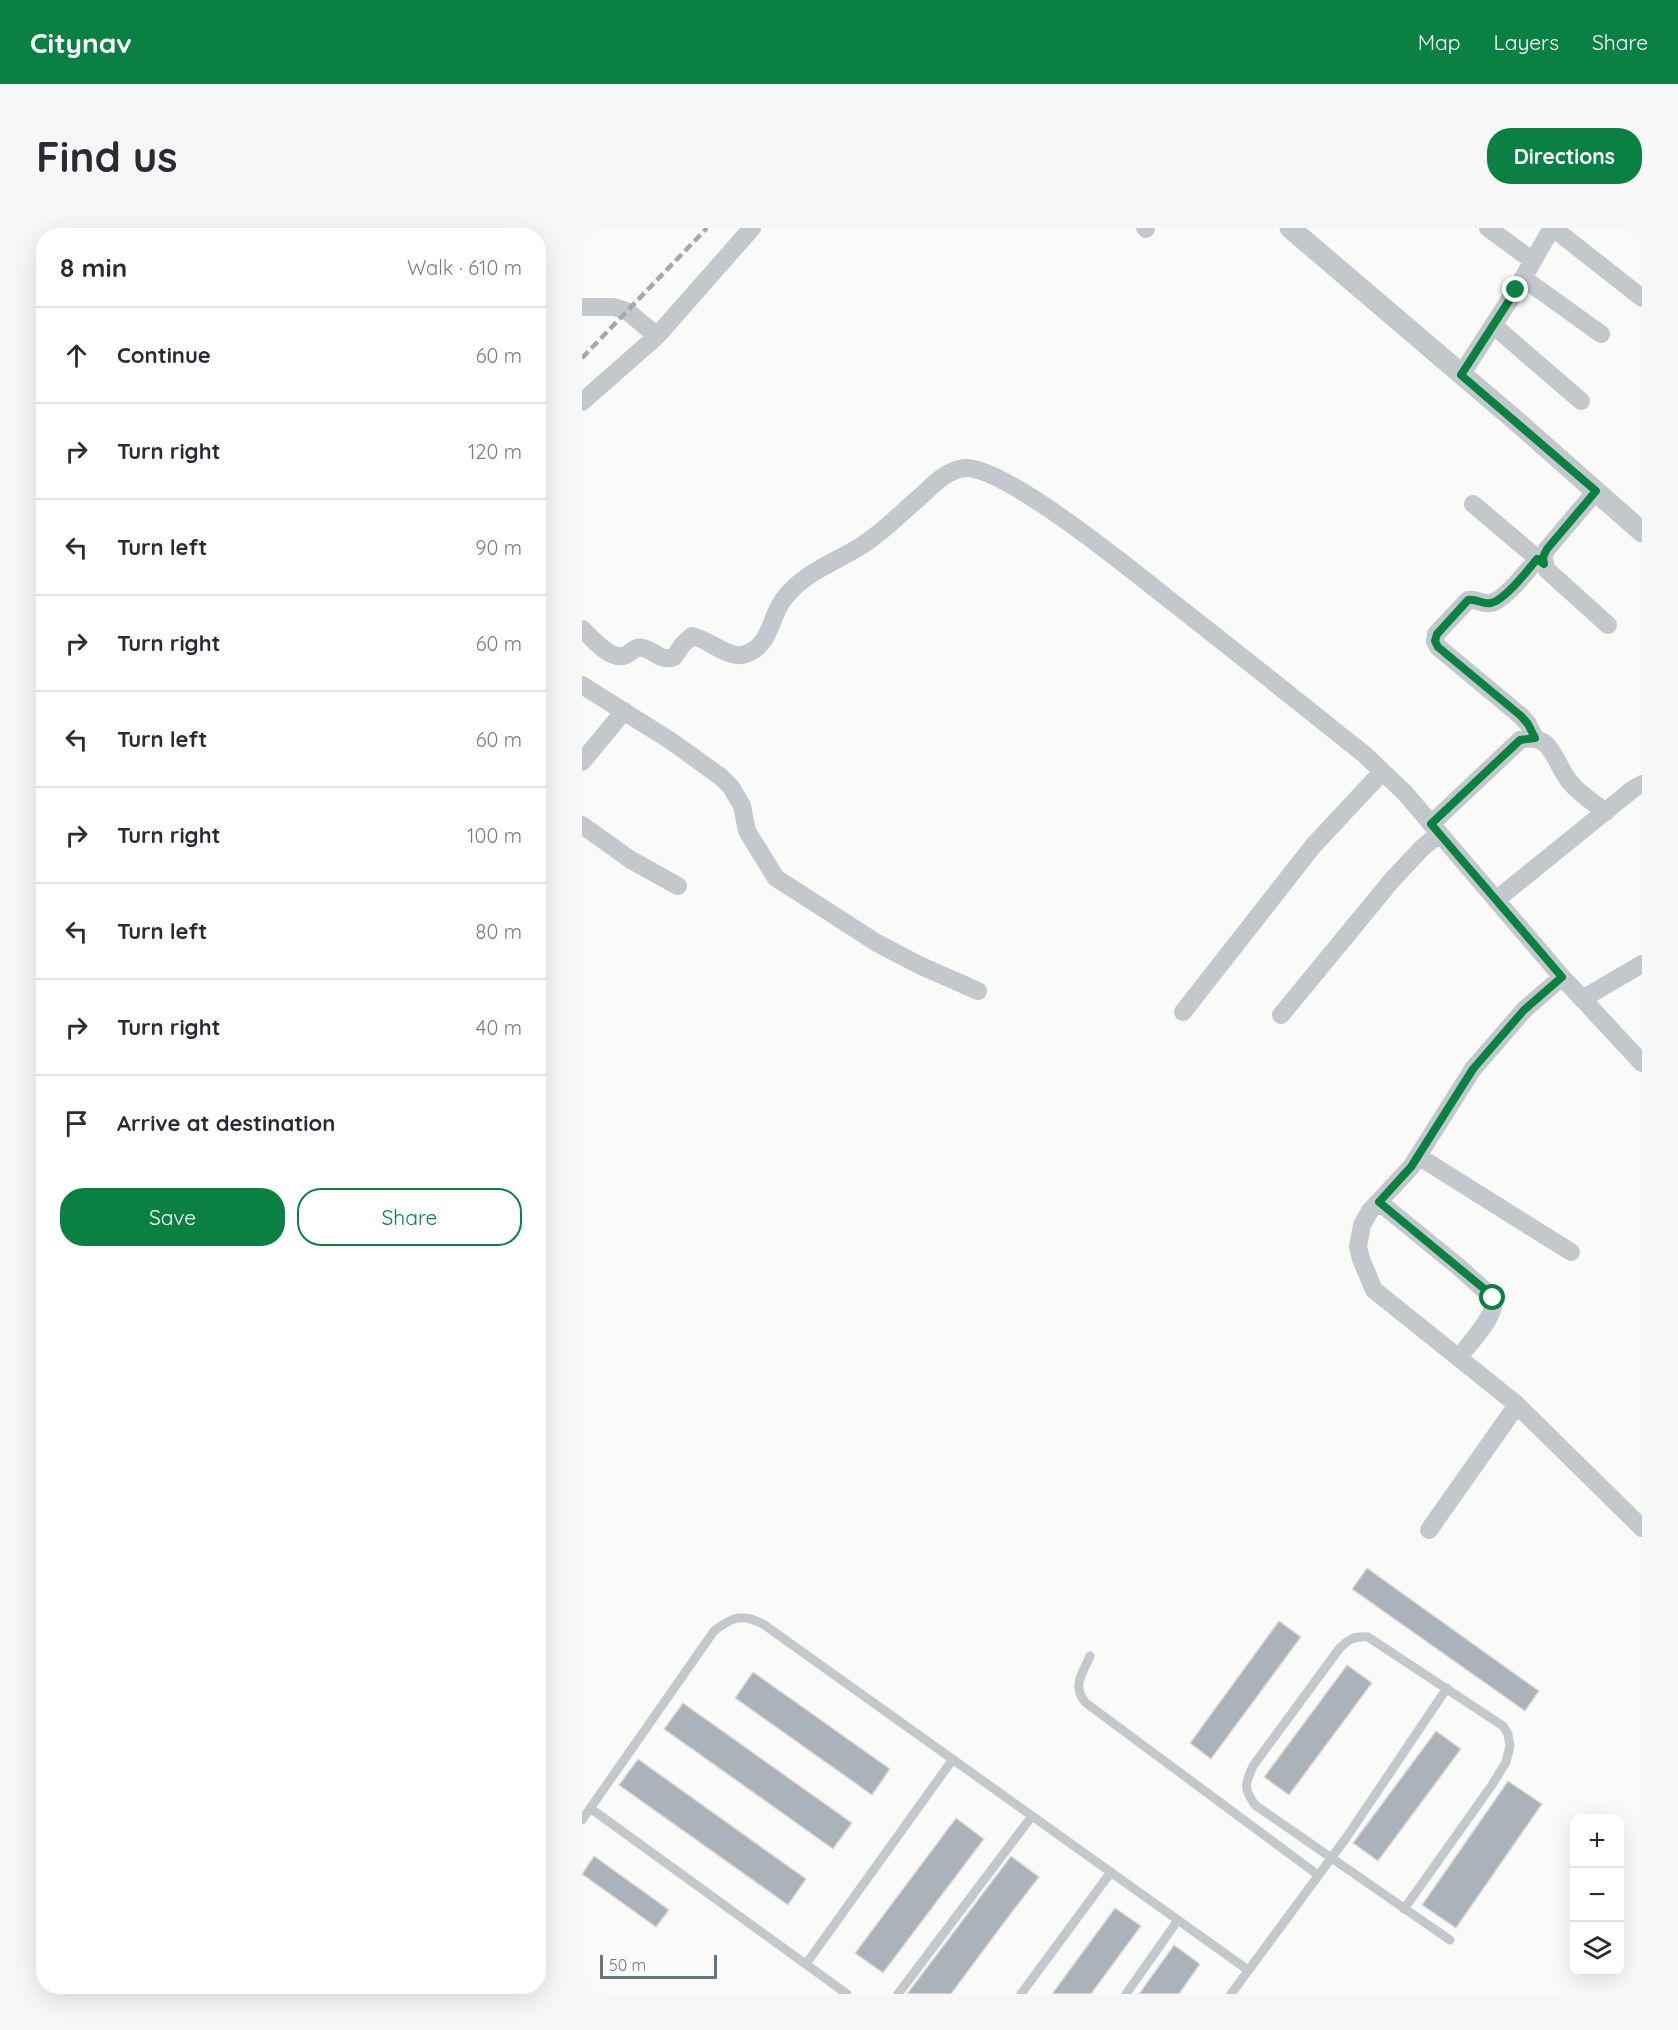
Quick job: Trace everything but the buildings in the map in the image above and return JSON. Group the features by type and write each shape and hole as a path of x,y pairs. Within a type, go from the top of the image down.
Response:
{"street":[{"path":"582,402 657,336 752,228"},
{"path":"1290,228 1642,532"},
{"path":"1488,228 1533,261"},
{"path":"1461,375 1552,228 1642,298"},
{"path":"1523,278 1601,334"},
{"path":"582,308 614,307 627,311 657,336"},
{"path":"1493,326 1581,401"},
{"path":"582,629 600,646 618,656 625,656 638,647 669,659 674,657 692,636 734,655 756,649 766,638 782,601 801,580 863,545 946,474 966,468 986,474 1015,488 1072,524 1264,674 1382,772 1405,793 1562,977 1642,1063"},
{"path":"1535,738 1521,716 1438,647 1435,641 1437,634 1468,600 1474,598 1486,604 1497,601 1540,562 1547,549 1596,491"},
{"path":"1473,504 1608,625"},
{"path":"582,685 671,741 721,777 731,787 742,806 747,831 776,878 898,954 978,991"},
{"path":"582,762 624,711"},
{"path":"1281,1015 1435,829 1520,740 1535,738 1542,740 1554,753 1572,785 1605,812"},
{"path":"1183,1012 1313,846 1382,772"},
{"path":"1496,900 1642,784"},
{"path":"582,825 631,860 678,886"},
{"path":"1582,999 1642,964"},
{"path":"1562,977 1524,1010 1473,1069 1411,1167 1370,1212 1360,1231 1358,1248 1374,1290 1517,1405 1642,1528"},
{"path":"1418,1156 1571,1252"},
{"path":"1379,1202 1493,1298 1495,1303 1486,1323 1459,1357"},
{"path":"1429,1530 1517,1405"}],"lane":[{"path":"582,1820 714,1631 728,1620 740,1617 752,1618 1248,1970"},
{"path":"1404,1909 1492,1785 1506,1762 1510,1746 1508,1734 1503,1726 1368,1637 1359,1636 1349,1639 1339,1648 1253,1766 1246,1783 1247,1794 1255,1805 1332,1857 1404,1909 1450,1940"},
{"path":"1090,1656 1078,1683 1080,1696 1086,1703 1318,1875"},
{"path":"1231,1994 1332,1857 1447,1688"},
{"path":"806,1964 953,1759"},
{"path":"590,1808 847,1994"},
{"path":"898,1994 1032,1816"},
{"path":"1021,1994 1111,1872"},
{"path":"1126,1994 1178,1920"}],"railway":[{"path":"582,358 707,228"}],"route":[{"path":"1493,1298 1379,1202 1411,1167 1457,1092 1493,1044 1524,1010 1562,977 1431,824 1520,740 1535,738 1521,716 1438,647 1435,641 1437,634 1468,600 1474,598 1486,604 1497,601 1537,559 1544,564 1543,557 1547,549 1596,491 1461,375 1516,290"}]}
